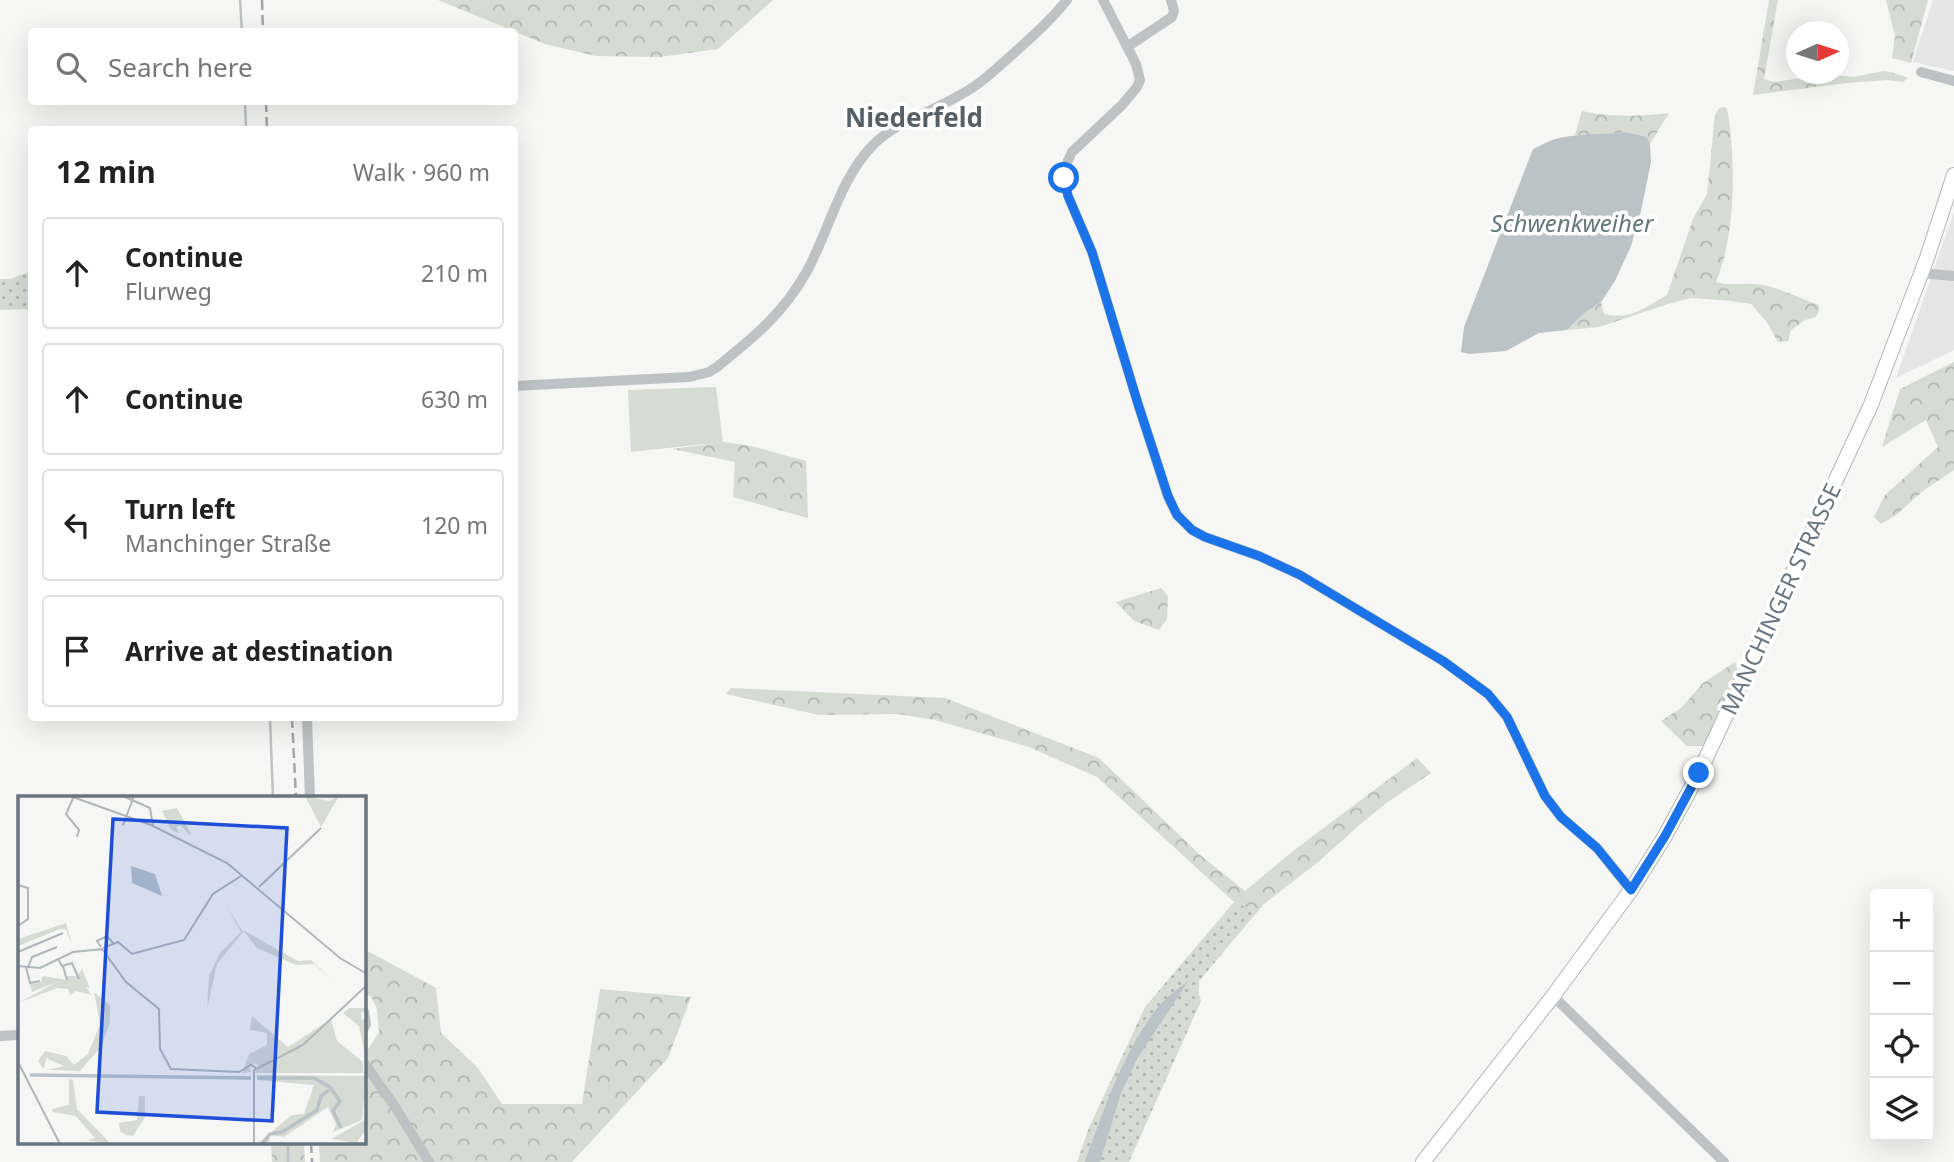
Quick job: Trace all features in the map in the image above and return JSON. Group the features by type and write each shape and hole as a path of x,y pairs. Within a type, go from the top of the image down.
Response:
{"main road":[{"name":"MANCHINGER STRASSE","path":"1423,1162 1553,996 1631,890 1665,836 1699,773 1870,407 1923,271 1954,175"}],"street":[{"path":"518,386 689,377 717,367 765,327 786,304 815,256 853,169 876,142 893,129 941,106 984,80 1067,0"},
{"path":"1104,0 1139,72 1140,80 1122,105 1072,152 1065,167 1064,178 1068,196 1092,252 1138,404 1168,496 1177,515 1192,530 1205,537 1259,556 1300,575 1443,661 1488,694 1507,717 1545,796 1561,817 1597,848 1631,890"},
{"path":"1127,47 1172,17 1174,11 1171,0"},
{"path":"1922,72 1954,81"},
{"path":"1923,271 1954,276"},
{"path":"307,721 310,796"},
{"path":"1553,996 1724,1162"},
{"path":"0,1036 18,1035"},
{"path":"366,1066 429,1162"}],"shaded area":[{"path":"1933,0 1954,0 1954,71 1913,62"},
{"path":"1954,212 1954,350 1896,378"}],"green space":[{"path":"438,0 773,0 718,49 660,57 596,56 545,44 518,33 518,28 506,28"},
{"path":"1769,0 1778,0 1764,79 1774,82 1786,80 1786,84 1839,84 1753,95"},
{"path":"1886,0 1928,0 1911,63 1892,58 1895,36"},
{"path":"1883,71 1908,78 1903,82 1887,80 1849,83 1849,76"},
{"path":"1719,108 1727,108 1732,150 1731,219 1723,263 1716,282 1763,285 1780,290 1819,305 1816,317 1805,320 1791,330 1788,341 1778,342 1766,321 1751,304 1691,298 1599,327 1567,330 1583,314 1601,302 1604,314 1622,316 1637,312 1667,295 1693,219 1707,194 1715,115"},
{"path":"1582,111 1625,116 1669,113 1650,144 1647,137 1626,132 1575,135"},
{"path":"28,272 28,309 0,310 0,279 10,279"},
{"path":"1954,362 1954,470 1881,524 1874,517 1885,495 1938,447 1926,420 1882,447 1900,389"},
{"path":"716,387 723,442 631,452 628,390"},
{"path":"723,442 747,445 806,461 808,518 733,497 735,462 672,449"},
{"path":"1161,588 1168,596 1167,619 1159,630 1134,621 1116,602"},
{"path":"1735,662 1738,671 1703,746 1687,746 1661,721 1681,708 1703,683"},
{"path":"731,688 945,698 1099,758 1199,854 1245,891 1293,851 1417,758 1431,773 1389,801 1264,904 1251,909 1234,902 1097,777 1029,747 935,720 898,714 819,715 726,694"},
{"path":"1234,902 1251,909 1264,904 1199,981 1201,1001 1129,1162 1077,1162 1088,1130 1145,1007"},
{"path":"366,950 436,988 441,1033 478,1068 502,1104 582,1104 600,989 691,997 668,1058 572,1162 320,1162 319,1144 366,1144 366,1053 379,1032 377,1009 371,996 366,995"},
{"path":"271,1144 304,1144 305,1162 272,1162"}],"water":[{"name":"Schwenkweiher","path":"1626,132 1647,137 1651,162 1631,246 1615,281 1601,302 1583,314 1567,330 1539,333 1506,351 1469,354 1461,352 1464,327 1533,149 1567,136"},
{"path":"1189,980 1137,1059 1121,1093 1100,1162 1085,1162 1116,1080 1136,1040 1160,1005"}],"waterway":[{"path":"240,0 242,28"},
{"path":"245,105 246,126"},
{"path":"270,721 273,796"},
{"path":"288,1144 288,1162"}],"railway":[{"path":"262,0 263,28"},
{"path":"266,105 267,126"},
{"path":"292,721 296,796"},
{"path":"311,1144 312,1162"}],"district":[{"name":"Niederfeld","path":"914,118"}],"route":[{"path":"1064,178 1068,196 1092,252 1168,496 1177,515 1192,530 1300,575 1443,661 1488,694 1507,717 1545,796 1561,817 1597,848 1631,890 1665,836 1699,773"}]}
